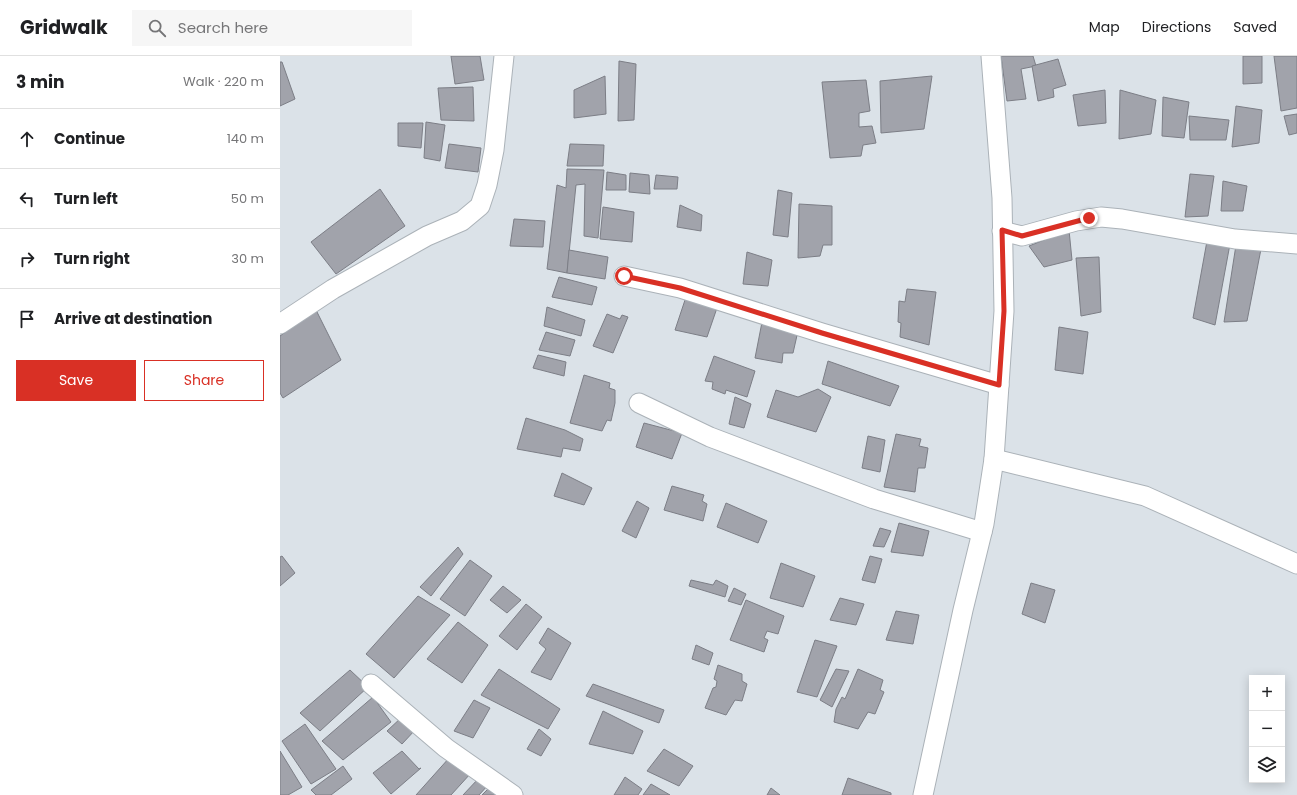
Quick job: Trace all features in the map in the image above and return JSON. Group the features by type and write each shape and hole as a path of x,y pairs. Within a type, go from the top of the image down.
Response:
{"street":[{"path":"280,324 333,289 427,236 462,221 480,206 487,185 494,150 504,56"},
{"path":"923,795 963,610 982,532 994,459 1004,311 1000,175 991,56"},
{"path":"1002,230 1022,236 1076,221 1101,217 1122,219 1235,239 1297,244"},
{"path":"624,276 680,288 822,333 999,385"},
{"path":"639,403 710,437 874,499 982,532"},
{"path":"994,459 1145,496 1297,564"},
{"path":"371,684 446,748 513,795"}],"building":[{"path":"451,56 480,56 484,80 455,84"},
{"path":"1001,56 1033,56 1036,66 1021,69 1026,99 1007,101"},
{"path":"1243,56 1262,56 1262,83 1243,84"},
{"path":"1274,56 1297,56 1297,108 1281,111"},
{"path":"1058,59 1066,85 1053,89 1054,97 1038,101 1032,66"},
{"path":"619,61 636,64 634,120 618,121"},
{"path":"280,62 282,62 295,99 280,106"},
{"path":"605,76 606,114 574,118 574,90"},
{"path":"932,76 924,129 881,133 880,81"},
{"path":"866,80 870,111 859,113 859,127 872,126 876,143 863,145 861,156 830,158 822,82"},
{"path":"473,87 474,121 441,120 438,88"},
{"path":"1105,90 1106,123 1078,126 1073,95"},
{"path":"1120,90 1156,100 1151,134 1119,139"},
{"path":"1163,97 1189,102 1184,138 1162,136"},
{"path":"1236,106 1262,110 1259,143 1232,147"},
{"path":"1297,114 1297,133 1289,135 1284,116"},
{"path":"1189,116 1229,120 1226,140 1190,140"},
{"path":"426,122 445,125 440,161 424,158"},
{"path":"398,123 423,123 421,148 398,146"},
{"path":"449,144 481,148 478,172 445,168"},
{"path":"570,144 604,145 603,166 567,166"},
{"path":"567,169 604,170 598,238 584,236 585,184 576,185 567,273 547,269 557,185 566,188"},
{"path":"607,172 626,175 626,190 606,190"},
{"path":"630,173 649,175 650,194 629,192"},
{"path":"1190,174 1214,176 1208,216 1185,217"},
{"path":"656,175 678,177 677,189 654,189"},
{"path":"1223,181 1247,186 1243,211 1221,211"},
{"path":"380,189 405,226 336,274 311,242"},
{"path":"778,190 792,193 788,237 773,235"},
{"path":"799,204 832,206 832,245 823,245 820,256 798,258"},
{"path":"680,205 702,215 701,231 677,227"},
{"path":"603,207 634,212 632,242 600,239"},
{"path":"514,219 545,221 543,247 510,246"},
{"path":"1069,230 1072,260 1044,267 1029,246"},
{"path":"1207,241 1230,244 1215,325 1193,318"},
{"path":"1236,245 1261,249 1247,321 1224,322"},
{"path":"569,250 608,257 605,279 567,273"},
{"path":"747,252 772,260 768,286 743,284"},
{"path":"1099,257 1101,312 1081,316 1076,258"},
{"path":"559,277 597,287 592,305 552,297"},
{"path":"907,289 936,292 929,345 900,337 901,323 898,322 899,301 905,302"},
{"path":"687,294 718,305 707,337 675,330"},
{"path":"547,307 585,320 581,336 544,326"},
{"path":"316,310 341,360 283,398 280,393 280,336"},
{"path":"607,314 620,319 622,315 628,317 613,353 593,346"},
{"path":"763,317 798,331 793,353 783,353 782,363 755,358"},
{"path":"1059,327 1088,332 1083,374 1055,370"},
{"path":"546,332 575,340 570,356 539,350"},
{"path":"538,355 566,362 564,376 533,368"},
{"path":"714,356 755,371 747,397 726,390 725,394 712,389 713,382 705,381"},
{"path":"828,361 899,386 890,406 822,384"},
{"path":"584,375 610,383 609,388 615,390 615,403 611,421 607,420 602,431 570,423"},
{"path":"818,389 831,397 816,432 767,417 776,390 798,397"},
{"path":"735,397 751,404 744,428 729,424"},
{"path":"526,418 565,430 583,439 580,451 563,448 561,457 517,449"},
{"path":"644,423 682,433 672,459 636,447"},
{"path":"896,434 921,439 919,446 928,448 925,468 918,468 915,492 884,487"},
{"path":"868,436 885,440 880,472 862,468"},
{"path":"562,473 592,488 584,505 554,496"},
{"path":"672,486 704,495 702,501 707,504 703,521 664,510"},
{"path":"637,501 649,508 636,538 622,531"},
{"path":"726,503 767,521 758,543 717,527"},
{"path":"899,523 929,531 923,556 891,552"},
{"path":"880,528 891,531 884,547 873,546"},
{"path":"458,547 463,554 431,596 420,587"},
{"path":"282,556 295,573 280,586 280,557"},
{"path":"870,556 882,559 875,583 862,580"},
{"path":"470,560 492,576 465,616 440,599"},
{"path":"781,563 815,576 803,607 770,598"},
{"path":"691,580 713,585 716,580 728,586 725,597 689,586"},
{"path":"1031,583 1055,590 1045,623 1022,614"},
{"path":"503,586 521,600 507,613 490,600"},
{"path":"734,588 746,594 741,605 728,601"},
{"path":"418,596 450,615 394,678 366,654"},
{"path":"840,598 864,604 856,625 830,620"},
{"path":"746,600 784,616 778,634 767,631 764,638 768,640 764,652 730,640"},
{"path":"526,604 542,617 517,650 499,636"},
{"path":"896,611 919,615 913,644 886,640"},
{"path":"458,622 488,645 462,683 427,659"},
{"path":"548,628 571,643 551,680 531,672 546,649 539,643"},
{"path":"815,640 837,646 817,697 797,692"},
{"path":"696,645 713,653 709,665 692,659"},
{"path":"718,665 742,674 742,681 747,684 742,701 735,700 726,715 705,708 713,688 716,687 717,681 714,679"},
{"path":"499,669 560,709 548,729 481,695"},
{"path":"836,669 849,671 832,707 820,700"},
{"path":"858,669 883,680 880,690 884,692 875,714 868,712 858,729 834,722 836,709 842,697 845,699"},
{"path":"350,670 368,687 320,731 300,713"},
{"path":"593,684 664,710 659,723 586,696"},
{"path":"373,697 391,722 343,760 322,741"},
{"path":"474,700 490,708 473,738 454,731"},
{"path":"603,711 643,731 633,754 589,744"},
{"path":"403,716 416,729 402,744 387,731"},
{"path":"305,724 336,769 311,784 282,741"},
{"path":"539,729 551,739 541,756 527,749"},
{"path":"664,749 693,766 679,786 647,771"},
{"path":"280,751 302,787 288,795 280,795"},
{"path":"402,751 419,769 421,768 391,794 373,773"},
{"path":"450,757 471,773 451,795 416,795"},
{"path":"343,766 352,779 331,795 316,795 311,790"},
{"path":"625,777 642,789 638,795 614,795"},
{"path":"479,778 489,784 479,795 463,795"},
{"path":"848,778 891,793 891,795 842,795"},
{"path":"493,784 505,795 482,795"},
{"path":"651,784 670,795 643,795"},
{"path":"771,788 780,795 767,795"}],"route":[{"path":"624,276 680,288 822,333 999,385 1004,311 1002,230 1022,236 1089,218"}]}
